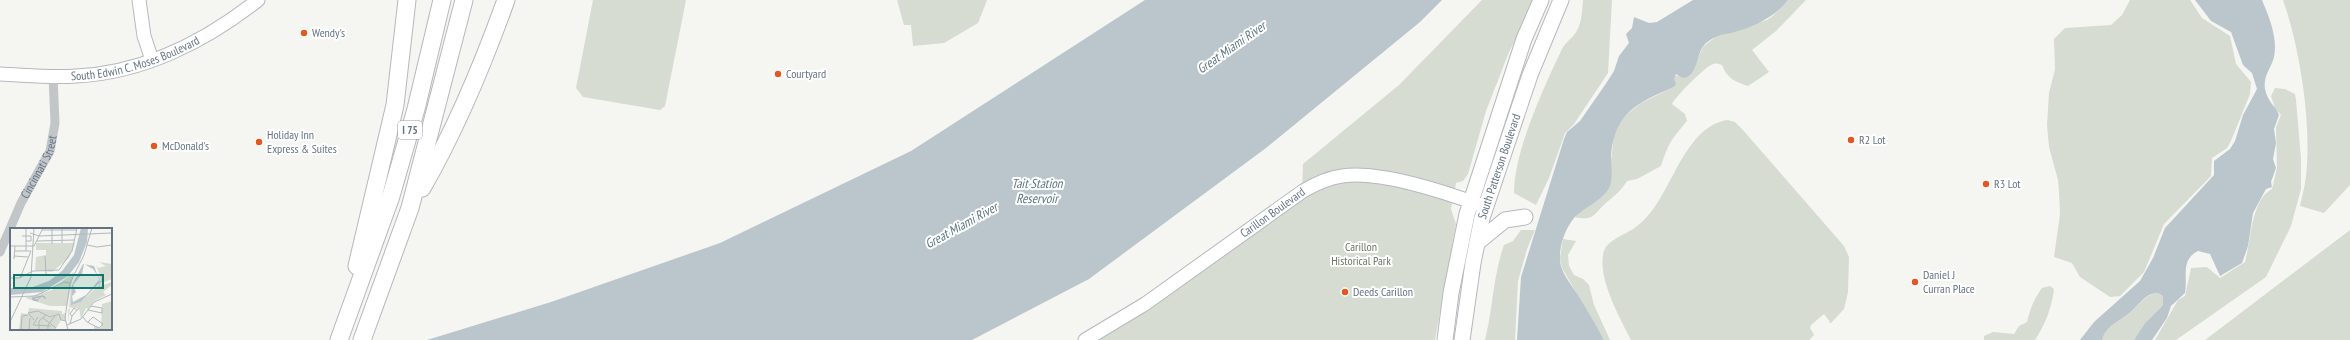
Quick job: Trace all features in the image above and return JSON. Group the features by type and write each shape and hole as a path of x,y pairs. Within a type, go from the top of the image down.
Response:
{"highway":[{"path":"363,258 395,105 407,0"},
{"name":"I 75","path":"339,340 357,290 363,258 390,196 416,109 442,0"},
{"name":"I 75","path":"362,340 410,208 464,0"},
{"path":"410,208 438,161 492,40 506,0"}],"main road":[{"name":"South Patterson Boulevard","path":"1445,340 1451,293 1479,204 1522,46 1541,0"},
{"name":"South Patterson Boulevard","path":"1462,340 1477,243 1479,204 1561,0"},
{"path":"1477,243 1505,220 1524,217"}],"street":[{"path":"139,0 144,36 152,60"},
{"name":"South Edwin C. Moses Boulevard","path":"0,74 53,76 101,74 152,60 208,34 258,0"},
{"name":"Cincinnati Street","path":"10,228 21,203 50,151 55,123 53,76"},
{"name":"Carillon Boulevard","path":"1085,340 1145,304 1302,191 1330,178 1354,174 1372,176 1479,204"},
{"name":"Cincinnati Street","path":"0,252 10,229"}],"green space":[{"path":"593,0 686,0 665,106 660,110 583,97 576,88"},
{"path":"897,0 987,0 978,23 944,43 913,46 911,25 904,25"},
{"name":"Carillon Historical Park","path":"1482,0 1536,0 1509,52 1486,111 1468,174 1463,181 1456,183 1451,209 1456,224 1435,340 1085,340 1302,191 1303,164 1399,85"},
{"path":"1583,0 1612,0 1608,73 1574,124 1565,133 1549,178 1536,205 1514,193 1515,176 1519,158 1531,120 1555,64 1563,47 1579,27"},
{"path":"1788,0 1806,0 1776,31 1752,50 1769,72 1748,86 1732,79 1726,73 1722,65 1713,64 1709,66 1691,82 1672,104 1685,114 1687,121 1671,142 1661,166 1637,179 1627,181 1594,216 1587,218 1575,217 1610,171 1614,134 1621,119 1641,103 1674,87 1674,76 1681,75 1695,65 1703,47 1718,35 1767,20 1774,15"},
{"path":"2130,0 2190,0 2202,18 2230,36 2236,64 2251,82 2250,94 2231,141 2227,148 2212,158 2211,176 2164,224 2144,272 2120,296 2110,297 2080,277 2072,263 2054,257 2060,214 2058,180 2049,147 2047,125 2049,93 2055,69 2054,39 2065,28 2111,25 2122,15"},
{"path":"2283,0 2350,0 2350,185 2324,213 2300,206 2306,180 2306,110 2295,41"},
{"path":"2275,88 2285,89 2295,94 2296,100 2301,158 2301,189 2291,226 2266,277 2176,340 2155,340 2178,300 2185,296 2191,268 2207,267 2220,278 2245,262 2256,211 2265,194 2272,189 2277,168 2276,127 2281,115 2275,108 2271,96"},
{"path":"1728,120 1735,122 1742,129 1844,246 1849,257 1848,292 1844,309 1831,323 1829,323 1830,322 1824,314 1811,325 1810,328 1814,335 1809,340 1631,340 1610,297 1606,284 1602,261 1604,251 1610,243 1642,222 1654,208 1684,156 1703,132 1714,124"},
{"path":"1521,230 1535,230 1527,249 1518,281 1515,340 1485,340 1500,257 1504,245 1513,241"},
{"path":"2350,230 2350,340 2205,340"},
{"path":"1563,239 1576,241 1568,255 1569,266 1574,275 1583,279 1589,285 1594,305 1610,340 1604,340 1562,268 1560,258"},
{"path":"2050,286 2054,289 2052,302 2045,322 2035,340 1984,340 1984,336 1993,332 2014,334 2019,326 2027,322 2029,313 2042,288"},
{"path":"2158,293 2163,296 2163,305 2145,323 2134,340 2102,340 2104,335 2113,325 2132,311 2145,298"}],"water":[{"name":"Tait Station Reservoir","path":"1145,0 1442,0 1420,22 1266,148 1089,279 972,340 427,340 551,302 720,243 911,151"},
{"path":"1693,0 1788,0 1770,17 1755,25 1739,31 1719,35 1708,41 1702,48 1696,66 1691,74 1683,78 1676,74 1674,79 1676,84 1674,87 1639,104 1630,111 1617,128 1613,140 1611,155 1612,175 1610,186 1599,199 1578,214 1570,223 1564,235 1560,256 1560,263 1564,273 1604,340 1517,340 1521,277 1567,132 1580,121 1614,71 1619,56 1629,43 1626,34 1632,28 1634,17 1649,23 1657,22"},
{"path":"2195,0 2262,0 2272,28 2275,42 2274,57 2266,76 2265,89 2268,98 2279,115 2274,129 2276,143 2273,159 2276,168 2271,182 2272,187 2266,189 2253,213 2248,246 2242,263 2220,276 2210,254 2198,251 2192,255 2186,269 2185,293 2171,306 2167,318 2152,340 2134,340 2145,323 2163,305 2163,296 2158,293 2145,298 2132,311 2113,325 2104,335 2102,340 2080,340 2094,322 2140,281 2153,258 2165,228 2214,175 2214,161 2230,149 2235,141 2243,115 2257,89 2252,73 2243,65 2231,32 2211,21"}],"place":[{"name":"Wendy's","path":"304,33"},
{"name":"Courtyard","path":"778,74"},
{"name":"R2 Lot","path":"1851,140"},
{"name":"Holiday Inn Express & Suites","path":"259,142"},
{"name":"McDonald's","path":"154,146"},
{"name":"R3 Lot","path":"1986,184"},
{"name":"Daniel J Curran Place","path":"1915,282"},
{"name":"Deeds Carillon","path":"1345,292"}],"water label":[{"name":"Great Miami River","path":"1231,47"},
{"name":"Great Miami River","path":"961,225"}]}
